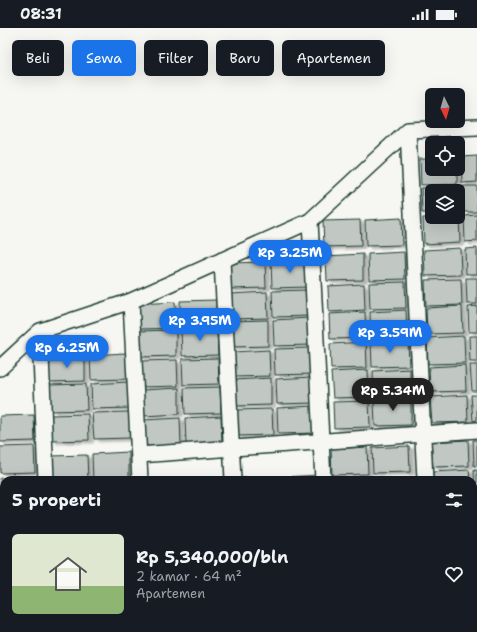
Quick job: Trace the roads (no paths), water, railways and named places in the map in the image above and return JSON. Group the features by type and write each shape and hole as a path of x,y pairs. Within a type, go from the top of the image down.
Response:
{"street":[{"path":"0,368 40,332 131,302 310,221 408,130 477,127"},
{"path":"408,130 425,476"},
{"path":"310,221 323,476"},
{"path":"222,260 233,476"},
{"path":"131,302 140,476"},
{"path":"40,332 46,476"},
{"path":"139,455 477,430"}]}
